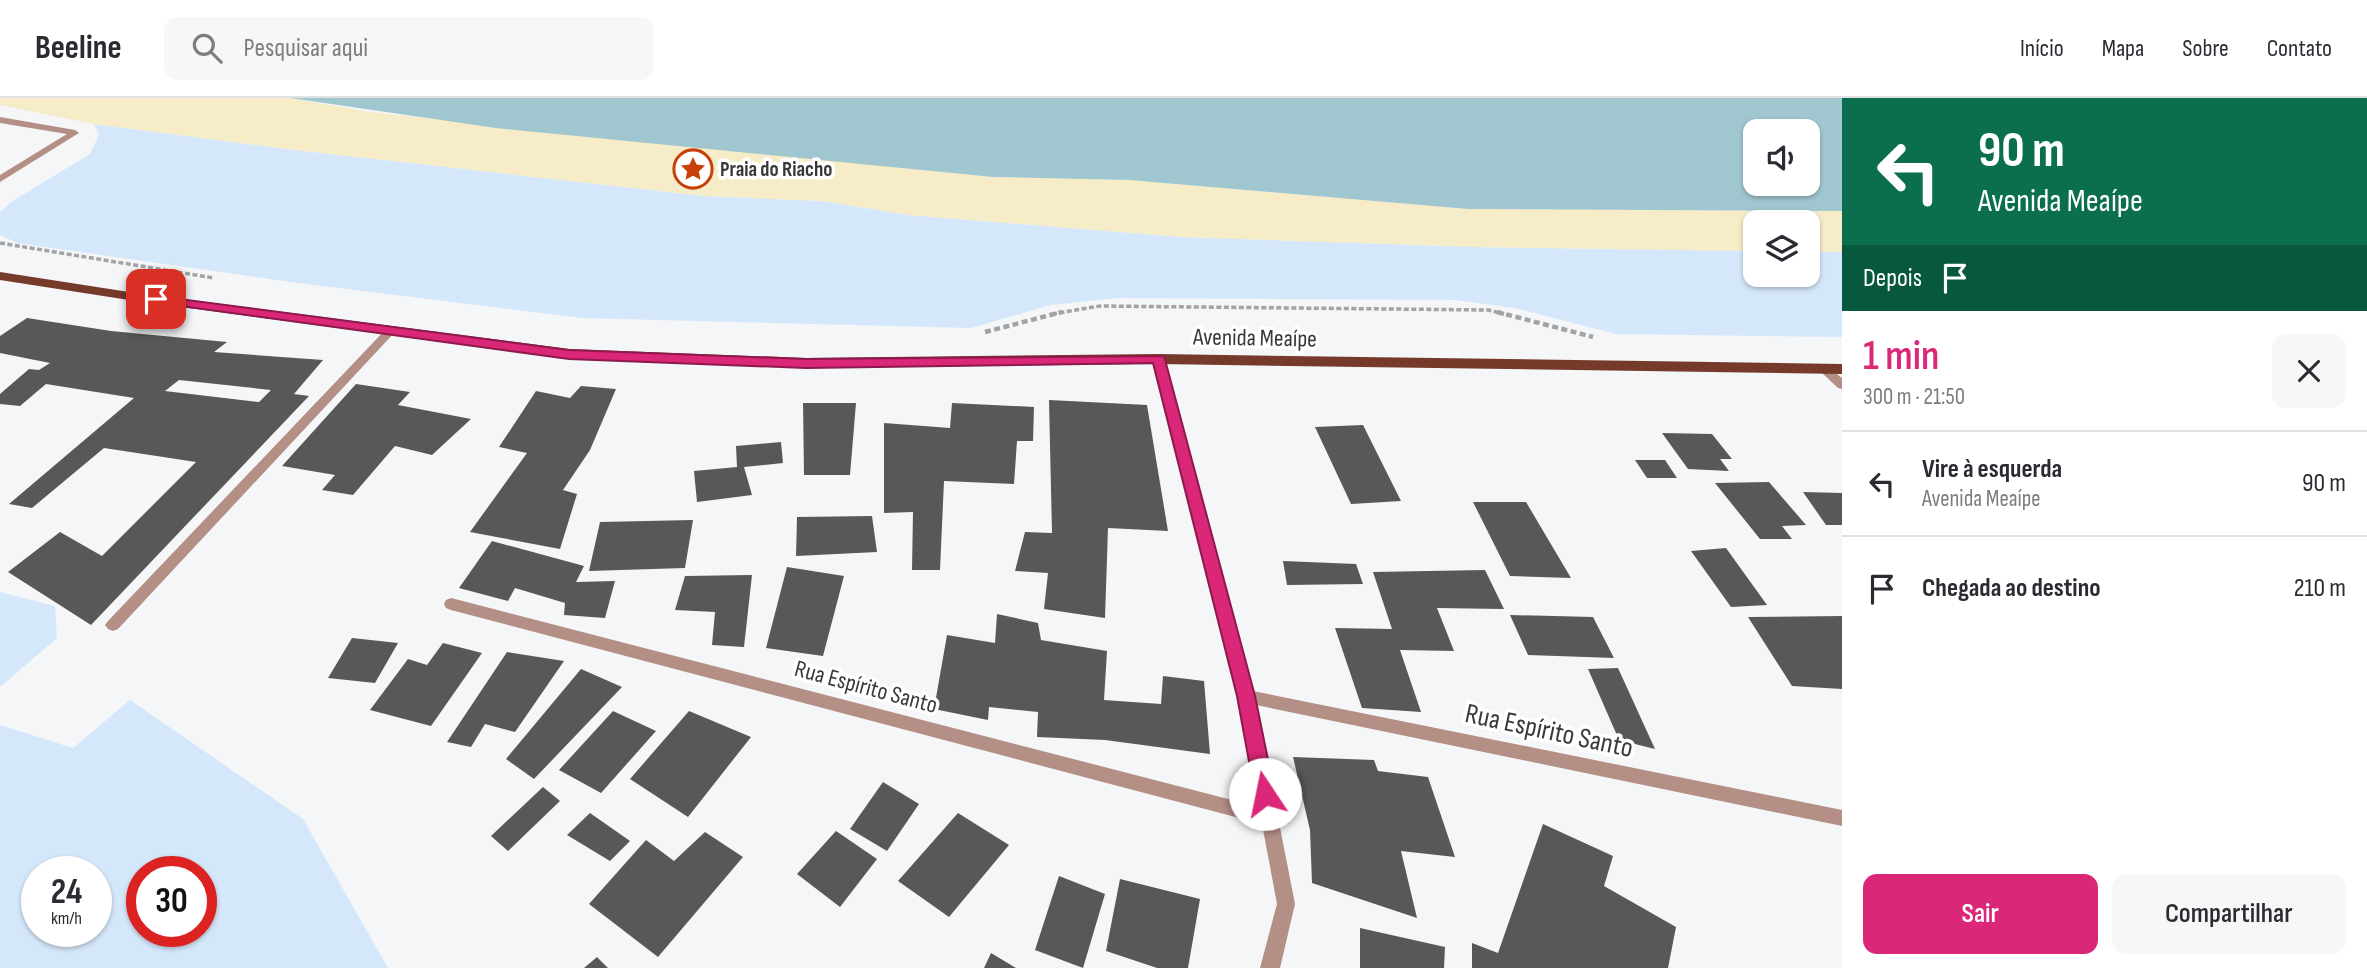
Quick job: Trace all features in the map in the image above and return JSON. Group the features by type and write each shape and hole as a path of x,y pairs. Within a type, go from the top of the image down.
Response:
{"main road":[{"name":"Avenida Meaípe","path":"0,276 569,354 806,363 1159,359 1842,369"}],"street":[{"path":"0,120 75,133 0,179"},
{"path":"113,625 391,330"},
{"path":"1159,359 1246,696 1286,904 1270,968"},
{"path":"1825,369 1842,386"},
{"name":"Rua Espírito Santo","path":"451,604 1270,818"},
{"name":"Rua Espírito Santo","path":"1246,696 1842,818"}],"path":[{"path":"0,243 224,280"},
{"path":"977,332 1041,316 1100,306 1488,310 1595,337"}],"shaded area":[{"path":"290,98 1842,98 1842,211 1468,209 1129,180 993,177 496,128"},
{"path":"94,124 295,150 705,196 823,201 909,215 1182,237 1477,247 1743,251 1743,287 1820,287 1820,251 1842,252 1842,337 1616,334 1514,308 1455,300 1118,298 1051,305 971,328 581,318 291,282 17,243 0,235 0,212 11,202 90,154 99,135"},
{"path":"0,592 55,606 57,638 0,687"},
{"path":"130,700 303,819 388,968 0,968 0,725 73,748"}],"sand":[{"name":"Praia do Riacho","path":"0,98 290,98 370,112 993,177 1129,180 1468,209 1743,210 1743,251 1477,247 1182,237 909,215 823,201 705,196 295,150 94,124 0,105"},
{"name":"Praia do Riacho","path":"1820,211 1842,211 1842,252 1820,251"}],"building":[{"path":"27,318 111,331 227,342 214,352 323,360 294,394 309,396 91,625 8,572 60,532 102,556 196,462 104,448 32,508 9,504 134,398 46,384 20,406 0,404 0,394 29,369 39,370 50,363 0,353 0,336","holes":["179,380 271,390 259,402 165,391"]},
{"path":"356,384 410,392 398,405 471,419 432,455 395,446 353,495 322,490 335,475 282,466"},
{"path":"581,386 616,389 590,450 563,490 577,494 560,549 470,532 527,453 499,447 536,391 570,398"},
{"path":"1049,400 1147,405 1168,531 1108,528 1105,618 1044,609 1048,573 1015,571 1025,532 1052,533"},
{"path":"803,403 856,403 850,475 804,475"},
{"path":"952,403 1034,407 1033,441 1017,441 1014,484 944,481 940,570 912,570 913,512 884,513 884,423 950,428"},
{"path":"1363,425 1401,501 1351,504 1315,427"},
{"path":"1662,433 1712,434 1732,459 1720,459 1729,471 1688,469"},
{"path":"781,442 783,463 744,467 752,495 697,502 694,471 737,467 736,446"},
{"path":"1635,460 1665,460 1677,478 1647,478"},
{"path":"1769,482 1806,525 1782,526 1792,539 1760,539 1715,483"},
{"path":"1803,492 1842,493 1842,525 1826,525"},
{"path":"1473,502 1526,502 1571,578 1510,576"},
{"path":"872,516 877,552 796,556 797,517"},
{"path":"693,520 685,568 589,571 600,522"},
{"path":"492,541 584,566 576,582 615,581 605,618 564,615 565,603 515,588 508,601 459,588"},
{"path":"1726,548 1767,605 1731,607 1691,551"},
{"path":"1283,561 1356,564 1363,584 1287,585"},
{"path":"787,567 844,576 823,656 766,648"},
{"path":"1485,570 1504,609 1437,608 1454,651 1400,650 1421,712 1362,708 1335,628 1392,629 1373,572"},
{"path":"752,575 744,647 712,645 715,612 675,610 685,576"},
{"path":"997,614 1038,623 1041,640 1107,651 1104,700 1161,704 1163,676 1204,681 1210,754 1105,740 1037,737 1038,712 989,707 988,720 934,709 947,635 995,643"},
{"path":"1510,615 1593,617 1614,658 1528,655"},
{"path":"1842,616 1842,689 1792,686 1748,617"},
{"path":"352,638 398,643 375,683 328,678"},
{"path":"443,643 482,653 431,726 370,710 408,659 427,665"},
{"path":"507,652 564,661 515,732 485,724 471,747 447,742"},
{"path":"1618,668 1655,749 1619,740 1588,669"},
{"path":"581,669 622,687 534,779 506,759"},
{"path":"613,711 656,731 601,793 559,770"},
{"path":"689,711 751,737 688,817 630,779"},
{"path":"1293,757 1374,760 1378,771 1428,777 1455,857 1401,851 1417,918 1312,883 1310,830"},
{"path":"883,782 919,804 887,851 850,829"},
{"path":"543,787 560,801 508,851 491,836"},
{"path":"590,813 630,841 610,861 567,835"},
{"path":"958,813 1009,845 949,917 898,881"},
{"path":"1543,824 1613,856 1604,886 1676,927 1668,968 1472,968 1472,943 1498,953"},
{"path":"836,831 877,859 840,907 797,874"},
{"path":"705,832 743,857 658,957 589,904 646,840 674,861"},
{"path":"1059,876 1105,894 1083,968 1035,950"},
{"path":"1120,879 1200,899 1188,968 1157,968 1106,951"},
{"path":"1360,928 1445,947 1444,968 1360,968"},
{"path":"991,953 1016,968 984,968"},
{"path":"597,957 608,968 584,968"}],"place":[{"name":"Praia do Riacho","path":"693,169"}],"route":[{"path":"156,299 569,354 806,363 1159,359 1246,696 1265,794"}]}
